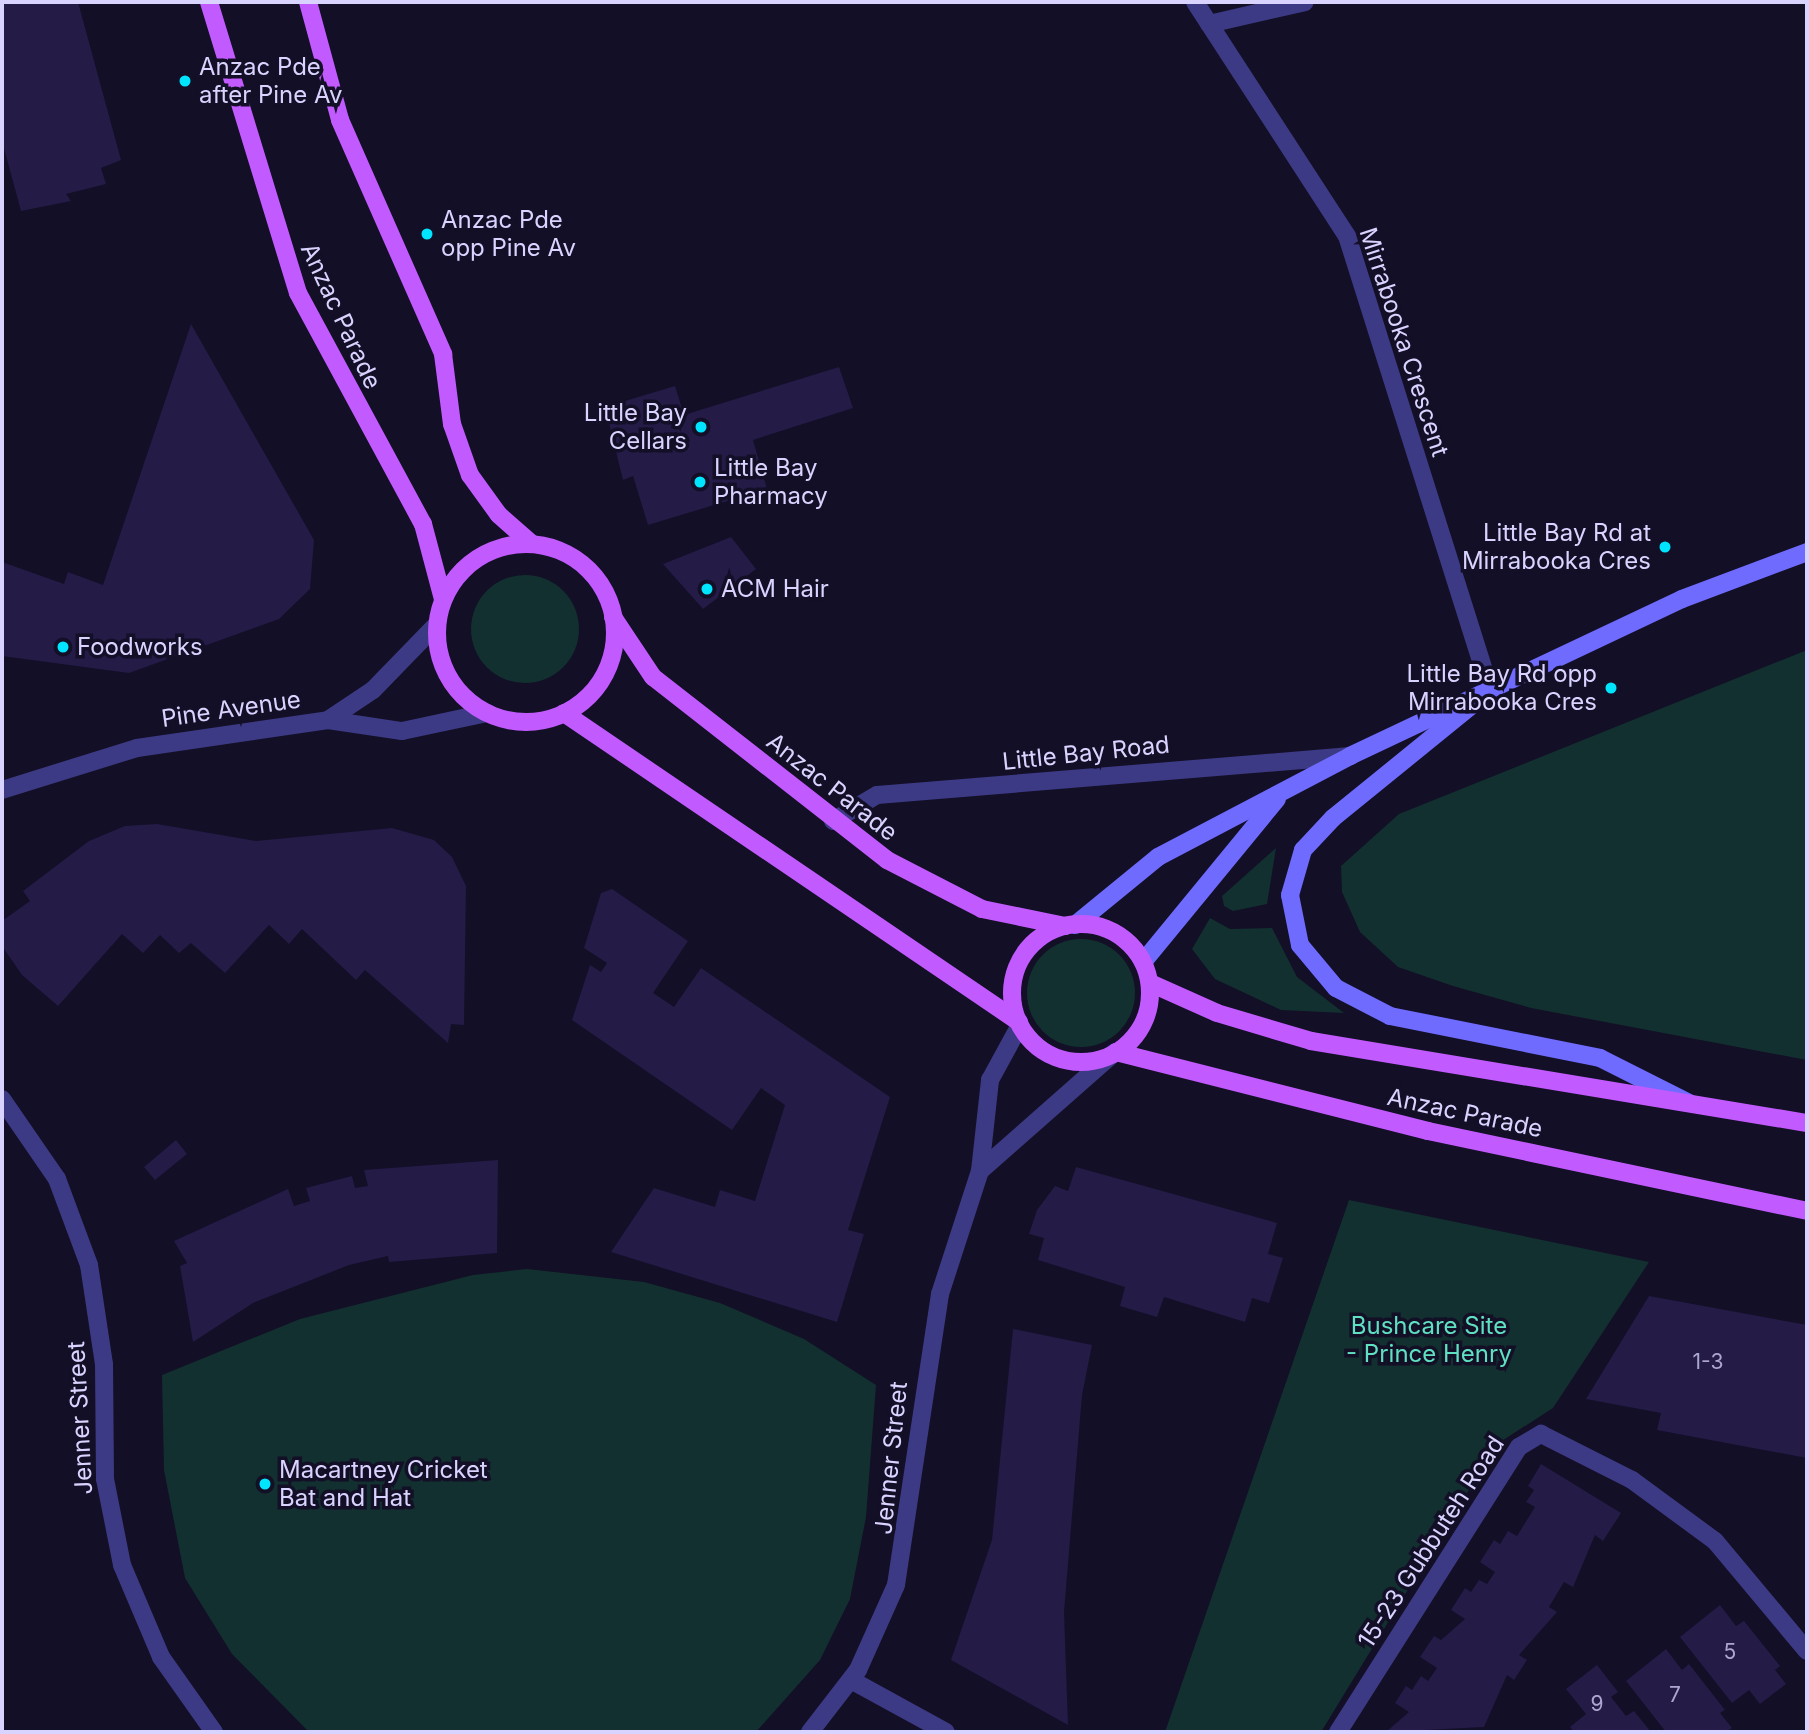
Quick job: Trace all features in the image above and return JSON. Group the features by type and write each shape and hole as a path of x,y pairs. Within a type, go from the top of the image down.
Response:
{"main road":[{"name":"Anzac Parade","path":"209,2 298,293 423,524 443,599"},
{"path":"308,2 340,120 443,354 453,424 470,475 499,514 532,544"},
{"path":"532,544 562,551 588,569 613,617 605,674 564,713 526,722 487,713 448,677 437,624 443,599 479,557 532,544"},
{"name":"Anzac Parade","path":"613,617 653,677 832,821 946,895 982,909 1070,925"},
{"path":"564,713 1020,1024 1037,1046 1062,1059 1088,1062 1115,1053 1144,1023 1150,983 1143,962 1115,933 1070,925 1038,940 1018,964 1012,996 1020,1024"},
{"name":"Anzac Parade","path":"1150,983 1217,1013 1311,1041 1807,1123"},
{"name":"Anzac Parade","path":"1115,1053 1415,1128 1807,1211"}],"street":[{"name":"Mirrabooka Crescent","path":"1195,2 1347,236 1490,689"},
{"path":"1209,24 1305,2"},
{"name":"Little Bay Road","path":"1070,925 1158,857 1350,756 1682,599 1807,552"},
{"name":"Pine Avenue","path":"2,790 136,748 328,720 373,690 437,624"},
{"path":"1490,689 1303,850 1290,895 1300,945 1336,988 1390,1016 1600,1058 1689,1103"},
{"path":"328,720 402,731 487,713"},
{"name":"Little Bay Road","path":"832,821 877,795 1350,756"},
{"name":"Little Bay Road","path":"1143,962 1281,794"},
{"name":"Jenner Street","path":"810,1732 851,1680 881,1625 905,1554 934,1321 980,1171 990,1080 1020,1024"},
{"path":"980,1171 1115,1053"},
{"name":"Jenner Street","path":"2,1099 55,1174 81,1239 99,1316 105,1479 117,1548 161,1657 205,1729"},
{"name":"15-23 Gubbuteh Road","path":"1338,1732 1519,1447 1541,1434 1632,1480 1715,1541 1807,1651"},
{"path":"851,1680 946,1732"}],"green space":[{"path":"525,575 546,579 563,591 575,608 579,629 575,650 563,667 546,679 525,683 504,679 487,667 475,650 471,629 475,608 487,591 504,579"},
{"path":"1807,650 1807,1060 1531,1008 1453,986 1398,967 1360,932 1342,892 1341,866 1399,814"},
{"path":"1276,848 1267,904 1233,911 1224,906 1222,896"},
{"path":"1210,918 1230,929 1272,928 1297,977 1344,1013 1281,1010 1215,979 1192,949"},
{"path":"1081,939 1102,943 1119,955 1131,972 1135,993 1131,1014 1119,1031 1102,1043 1081,1047 1060,1043 1043,1031 1031,1014 1027,993 1031,972 1043,955 1060,943"},
{"name":"Bushcare Site - Prince Henry","path":"1349,1200 1649,1262 1553,1408 1497,1444 1321,1732 1165,1732"},
{"path":"527,1269 644,1282 720,1303 804,1339 876,1385 866,1517 850,1599 820,1660 756,1732 309,1732 232,1654 185,1578 164,1470 162,1375 300,1319 473,1275"}],"building":[{"path":"2,2 78,2 121,160 101,168 106,184 66,194 71,201 21,211 2,141"},
{"path":"191,324 314,540 310,589 279,619 129,673 2,656 2,562 64,584 68,572 103,585"},
{"name":"Little Bay Cellars","path":"839,367 853,408 753,440 767,489 648,525 633,476 623,480 605,407 675,386 684,415"},
{"name":"ACM Hair","path":"731,537 756,569 703,609 663,564"},
{"path":"157,824 256,841 392,828 434,840 452,857 466,886 464,1025 451,1024 448,1043 365,970 356,980 302,929 289,944 269,925 225,973 191,943 179,953 160,935 143,953 122,934 58,1006 22,975 2,946 2,921 30,901 23,891 89,841 125,826"},
{"path":"612,889 688,941 653,993 674,1007 701,968 890,1097 848,1230 864,1234 837,1322 611,1252 654,1188 715,1207 720,1190 755,1201 785,1105 761,1088 732,1130 572,1020 590,965 601,972 607,963 584,948 601,893"},
{"path":"176,1140 187,1154 155,1180 144,1167"},
{"path":"498,1160 497,1253 389,1262 388,1256 349,1265 253,1303 193,1342 180,1266 187,1263 174,1241 288,1189 294,1206 310,1201 306,1188 352,1176 355,1188 368,1186 364,1170"},
{"path":"1076,1167 1277,1223 1268,1254 1283,1258 1269,1303 1252,1298 1245,1322 1164,1297 1157,1317 1120,1306 1125,1287 1038,1260 1044,1238 1029,1234 1037,1210 1055,1186 1068,1191"},
{"path":"1649,1296 1807,1325 1807,1458 1657,1430 1661,1413 1586,1399"},
{"path":"1013,1329 1092,1345 1082,1395 1064,1612 1068,1725 951,1660 992,1540"},
{"path":"1541,1464 1621,1513 1603,1541 1595,1535 1573,1587 1564,1582 1549,1607 1557,1612 1519,1655 1527,1660 1514,1680 1507,1675 1484,1727 1386,1732 1409,1712 1395,1703 1406,1686 1412,1690 1421,1676 1428,1681 1437,1668 1420,1657 1434,1636 1441,1640 1465,1619 1451,1610 1465,1588 1471,1592 1479,1580 1487,1584 1495,1572 1480,1562 1494,1540 1500,1544 1508,1531 1517,1536 1535,1507 1526,1502 1534,1490 1528,1486"},
{"path":"1720,1605 1736,1626 1744,1621 1780,1666 1775,1670 1786,1684 1760,1704 1749,1690 1732,1703 1680,1637"},
{"path":"1666,1649 1682,1670 1689,1664 1725,1710 1720,1713 1732,1728 1726,1732 1666,1732 1626,1681"},
{"path":"1597,1665 1618,1692 1611,1697 1626,1716 1634,1711 1651,1732 1574,1732 1570,1727 1586,1714 1566,1689"}],"place":[{"name":"Anzac Pde after Pine Av","path":"185,81"},
{"name":"Anzac Pde opp Pine Av","path":"427,234"},
{"name":"Little Bay Cellars","path":"701,427"},
{"name":"Little Bay Pharmacy","path":"700,482"},
{"name":"Little Bay Rd at Mirrabooka Cres","path":"1665,547"},
{"name":"ACM Hair","path":"707,589"},
{"name":"Foodworks","path":"63,647"},
{"name":"Little Bay Rd opp Mirrabooka Cres","path":"1611,688"},
{"name":"Macartney Cricket Bat and Hat","path":"265,1484"}]}
